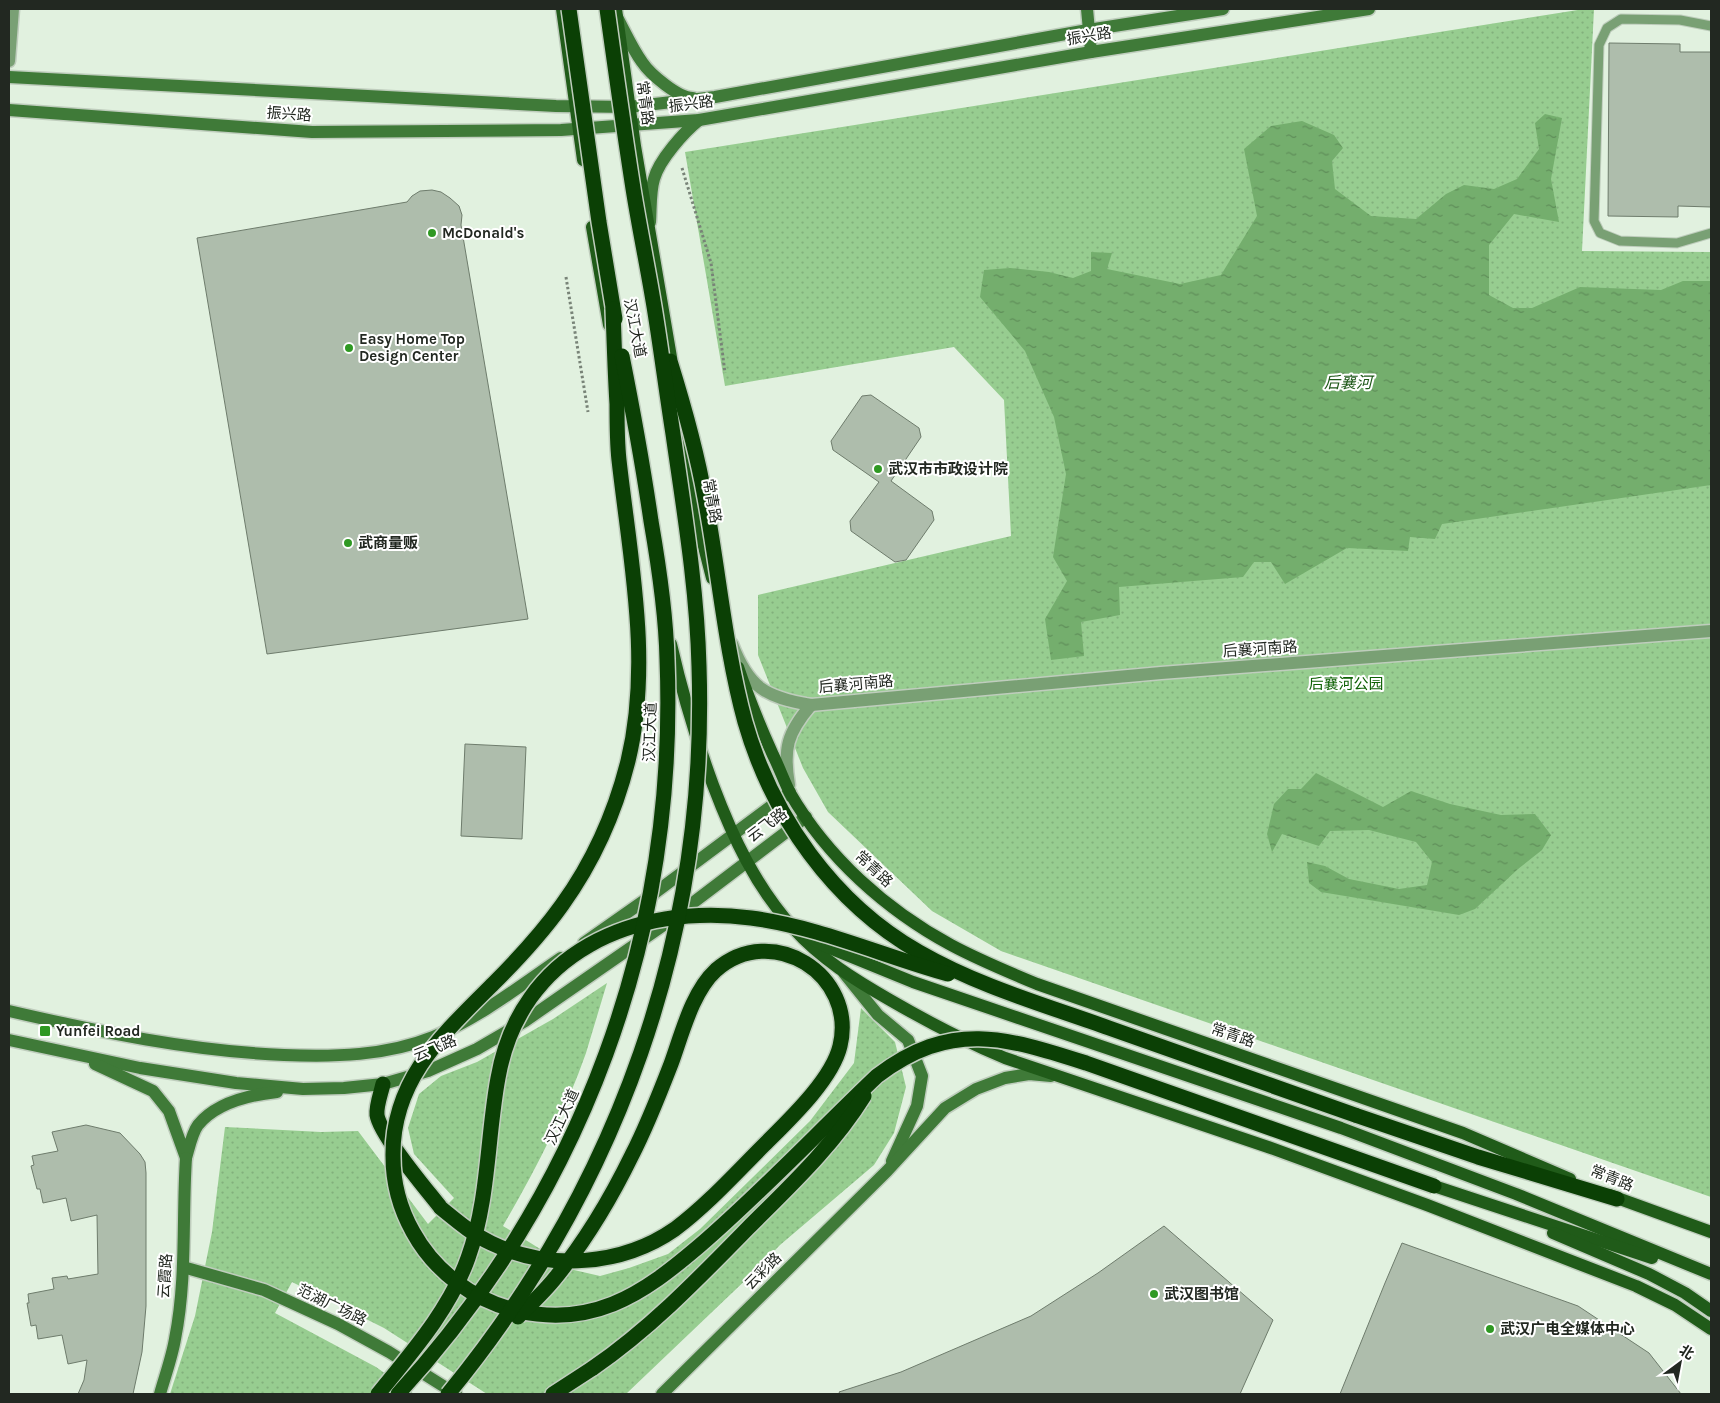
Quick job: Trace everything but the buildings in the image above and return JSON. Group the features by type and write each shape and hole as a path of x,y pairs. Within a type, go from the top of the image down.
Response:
{"highway":[{"name":"汉江大道","path":"398,1394 445,1341 474,1302 527,1222 555,1172 588,1103 609,1049 627,994 649,905 658,856 665,786 669,706 664,607 639,442 613,309 569,9"},
{"name":"汉江大道","path":"448,1394 474,1363 503,1323 552,1247 603,1150 622,1104 655,1010 668,962 684,884 694,815 700,716 697,616 692,566 656,317 632,182 614,12"},
{"path":"613,309 618,456 630,535 639,657 638,703 629,758 602,838 562,905 524,952 453,1023 432,1048 413,1075 399,1110 395,1128 393,1166 400,1203 412,1229 427,1253 440,1268 472,1293 509,1309 528,1313 555,1315 589,1312 608,1306 644,1288 686,1256 744,1205 877,1076 907,1056 940,1043 978,1038 1016,1042 1086,1063 1434,1186"},
{"path":"656,317 684,408 705,496 743,714 754,749 776,799 807,851 846,897 868,917 890,934 919,952 990,986"},
{"path":"378,1394 443,1308 458,1282 468,1258 477,1230 482,1205 498,1078 509,1039 524,1009 552,973 581,950 613,932 638,924 690,916 733,916 803,929 990,986 1478,1157 1617,1199"},
{"path":"383,1084 377,1114 384,1132 441,1208 458,1223 491,1243 508,1250 546,1260 565,1261 574,1261 584,1261 603,1258 621,1254 656,1240 688,1218 710,1199 807,1099 827,1074 839,1049 842,1036 841,1016 836,997 821,975 811,966 787,954 761,951 748,954 731,960 715,971 699,992 658,1098 632,1155 604,1206 572,1257 566,1264 555,1278 474,1363"},
{"path":"553,1394 616,1352 679,1298 816,1160 852,1116 877,1076"}],"main road":[{"path":"562,9 574,106 601,287 676,668 696,739 733,836 746,862 772,903 794,930 844,973 930,1024 964,1041 1005,1058 1268,1147 1427,1205 1636,1286 1675,1305 1711,1329"},
{"name":"常青路","path":"614,12 631,125 702,535 720,613 738,669 760,725 790,792 819,836 838,858 881,898 927,931 974,957 1037,984 1463,1133 1617,1199 1711,1232"},
{"path":"794,930 827,947 913,982 1342,1128 1516,1194 1711,1276"},
{"path":"1434,1186 1711,1276"},
{"path":"1474,1200 1649,1274 1711,1310"},
{"path":"1682,1221 1711,1224"}],"street":[{"path":"9,61 13,9"},
{"path":"1087,9 1091,52"},
{"name":"振兴路","path":"9,77 574,106 629,106 715,97 1088,30 1223,9"},
{"name":"振兴路","path":"9,110 312,132 578,129 699,120 1091,52 1369,9"},
{"name":"振兴路","path":"614,12 643,64 670,90 689,98 715,97"},
{"path":"649,231 654,178 666,156 687,130 699,120"},
{"name":"后襄河南路","path":"720,613 735,653 750,680 768,693 787,701 811,705 1162,673 1711,631"},
{"path":"790,792 786,770 786,756 791,731 797,720 811,705"},
{"name":"云飞路","path":"9,1011 144,1040 212,1050 312,1056 349,1055 392,1049 432,1037 465,1022 509,994 648,898 790,792"},
{"name":"云飞路","path":"9,1040 140,1068 236,1083 303,1089 344,1088 383,1084 428,1071 477,1049 525,1021 665,924 806,817"},
{"path":"844,973 878,1015 908,1040 922,1076 917,1106 887,1171"},
{"path":"77,1055 153,1091 169,1110 186,1158"},
{"name":"云彩路","path":"662,1394 887,1171 946,1108 976,1089 1005,1078 1029,1074 1061,1076"},
{"path":"186,1158 197,1126 216,1109 256,1094 303,1089"},
{"name":"云霞路","path":"160,1394 175,1339 183,1267 183,1198 186,1158"},
{"name":"范湖广场路","path":"183,1267 264,1290 338,1324 456,1394"}],"lane":[{"path":"1711,26 1680,20 1621,19 1606,28 1599,44 1594,222 1600,233 1620,240 1677,243 1711,233"}],"path":[{"path":"682,168 711,263 725,373"},
{"path":"566,276 588,412"}],"green space":[{"name":"后襄河公园","path":"1584,9 1594,9 1582,251 1711,252 1711,1197 1001,951 932,911 828,812 803,768 758,655 758,595 1011,536 1004,400 954,347 725,386 685,152"},
{"path":"607,983 586,1053 569,1098 538,1163 503,1226 574,1270 600,1276 629,1268 668,1254 700,1229 810,1121 854,1063 861,1008 895,1042 906,1087 894,1133 874,1165 780,1245 626,1394 487,1394 384,1328 292,1282 275,1313 376,1367 414,1394 170,1394 195,1316 212,1232 225,1127 321,1132 358,1131 428,1224 454,1198 414,1154 408,1128 419,1094 441,1076 477,1062 553,1019"}],"water":[{"name":"后襄河","path":"1545,114 1562,118 1551,179 1559,222 1514,214 1489,245 1489,295 1513,308 1532,308 1580,287 1661,290 1683,281 1711,281 1711,485 1442,524 1435,539 1410,537 1408,551 1347,548 1285,584 1271,562 1254,562 1243,577 1119,587 1120,615 1081,622 1084,656 1051,660 1045,619 1067,581 1053,557 1066,474 1054,417 1025,351 980,297 984,270 1010,268 1049,272 1073,278 1091,271 1091,252 1112,253 1107,269 1180,284 1221,275 1257,216 1244,149 1271,126 1302,121 1334,135 1343,148 1332,161 1335,189 1371,216 1416,219 1446,194 1464,185 1494,189 1517,179 1539,149 1535,123"},
{"path":"1316,773 1383,807 1411,791 1450,804 1501,815 1535,814 1551,835 1542,850 1518,869 1475,909 1459,915 1321,892 1309,883 1307,862 1325,866 1349,879 1399,889 1427,885 1432,862 1416,842 1369,830 1330,831 1319,846 1282,834 1272,852 1267,834 1274,804 1288,789 1301,789"}],"place":[{"name":"McDonald's","path":"432,233"},
{"name":"Easy Home Top Design Center","path":"349,348"},
{"name":"武汉市市政设计院","path":"878,469"},
{"name":"武商量贩","path":"348,543"},
{"name":"Yunfei Road","path":"45,1031"},
{"name":"武汉图书馆","path":"1154,1294"},
{"name":"武汉广电全媒体中心","path":"1490,1329"}]}
